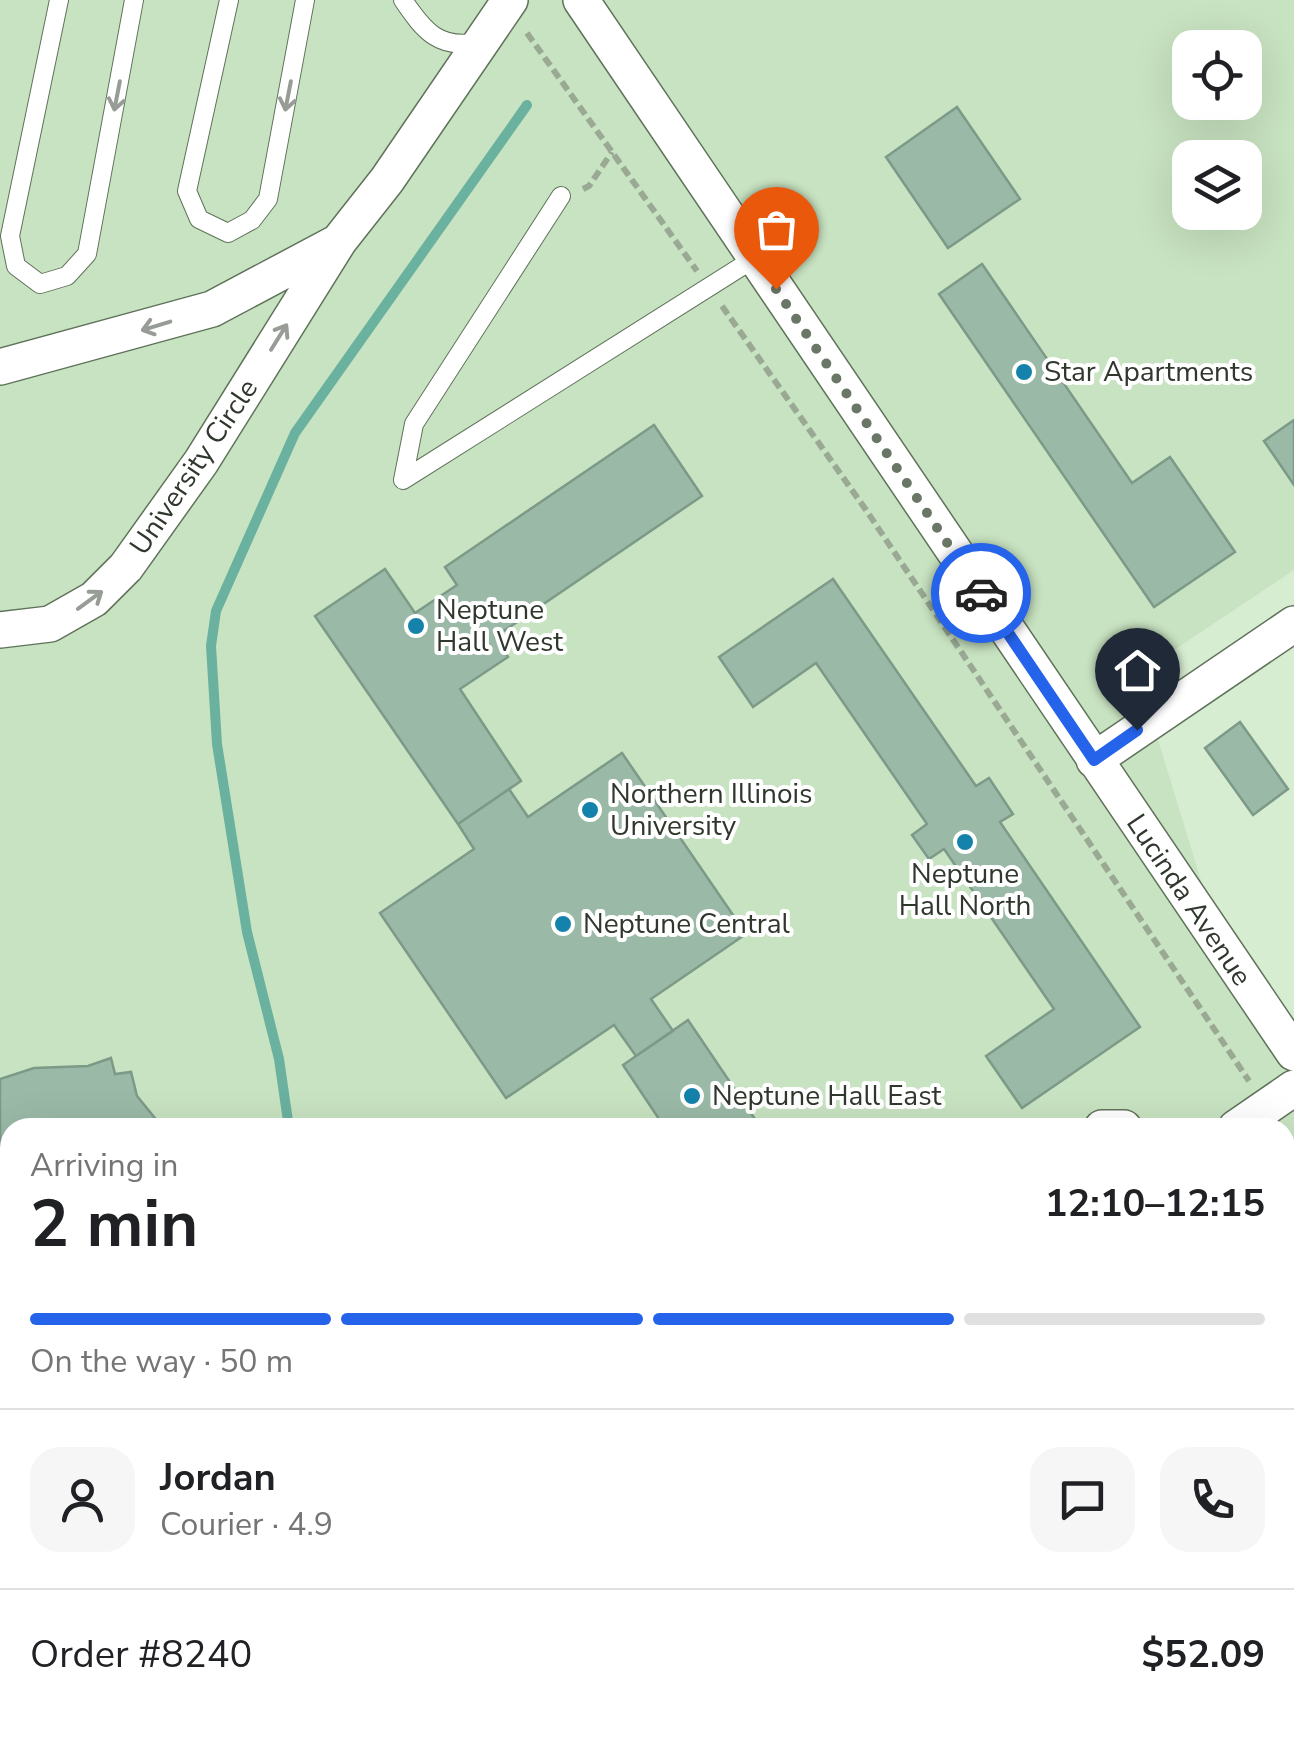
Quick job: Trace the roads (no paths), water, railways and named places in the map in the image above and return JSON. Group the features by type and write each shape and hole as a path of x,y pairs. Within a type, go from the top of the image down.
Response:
{"street":[{"name":"University Circle","path":"0,630 50,624 94,599 126,567 201,462 339,242 387,180 510,0"},
{"name":"Lucinda Avenue","path":"581,0 1294,1053"},
{"name":"University Circle","path":"0,368 212,309 339,242"},
{"path":"1094,760 1294,624"},
{"path":"1250,1118 1294,1088"}],"lane":[{"path":"60,0 10,236 16,266 40,284 67,276 87,254 134,0"},
{"path":"229,0 187,191 200,219 228,233 252,220 268,200 306,0"},
{"path":"403,0 422,30 434,38 448,45 479,42"},
{"path":"561,196 414,424 402,480 755,258"}],"waterway":[{"path":"288,1118 279,1059 247,932 217,744 211,646 216,611 295,433 527,105"}],"place":[{"name":"Star Apartments","path":"1024,372"},
{"name":"Neptune Hall West","path":"416,626"},
{"name":"Northern Illinois University","path":"590,810"},
{"name":"Neptune Hall North","path":"965,842"},
{"name":"Neptune Central","path":"563,924"},
{"name":"Neptune Hall East","path":"692,1096"}]}
